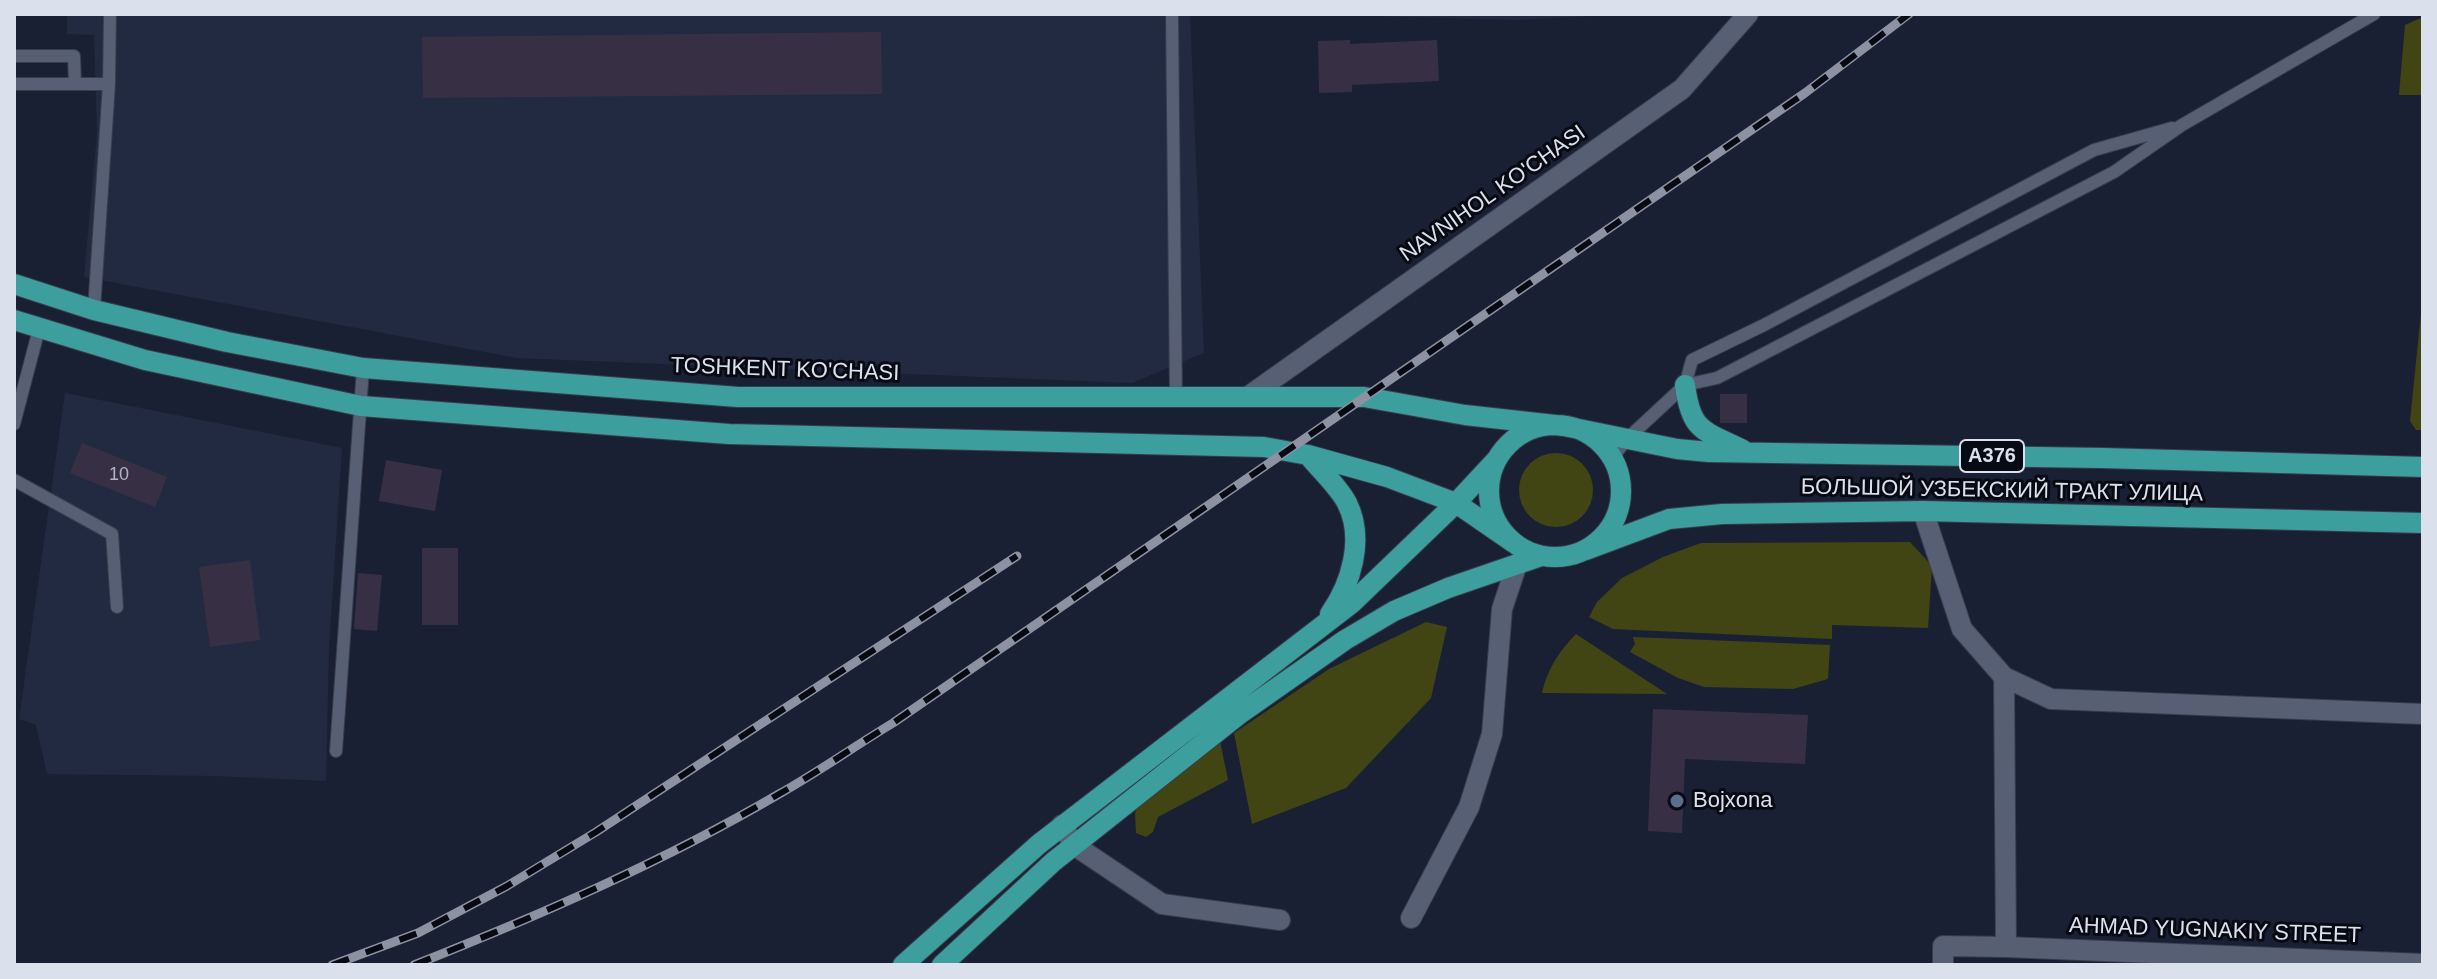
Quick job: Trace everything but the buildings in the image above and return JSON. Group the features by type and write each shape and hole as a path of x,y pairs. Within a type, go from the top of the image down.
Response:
{"main road":[{"name":"TOSHKENT KO'CHASI","path":"14,284 94,310 227,342 363,368 738,397 1364,397 1465,415 1564,426"},
{"path":"14,320 145,360 361,406 729,434 1264,447 1308,455 1387,477 1456,503 1514,543 1541,556"},
{"path":"1685,385 1689,409 1700,428 1750,454"},
{"path":"903,965 1062,825 1352,603 1456,503 1519,436 1533,429 1564,426 1600,442 1612,458 1620,478 1621,499 1615,519 1603,537 1586,550 1572,555 1541,556 1448,588 1394,611 1345,640 1241,713 1074,845 942,965"},
{"name":"БОЛЬШОЙ УЗБЕКСКИЙ ТРАКТ УЛИЦА","path":"1564,426 1677,449 1750,454 2102,458 2423,467"},
{"path":"1308,455 1345,500 1351,513 1353,532 1352,573 1341,598 1319,629"},
{"path":"1497,459 1489,495 1501,529 1514,543"},
{"name":"БОЛЬШОЙ УЗБЕКСКИЙ ТРАКТ УЛИЦА","path":"1586,550 1669,519 1692,516 1923,511 2423,523"}],"street":[{"name":"NAVNIHOL KO'CHASI","path":"1249,396 1682,89 1748,14"},
{"path":"1923,511 1962,629 2004,677 2051,699 2423,714"},
{"path":"1411,918 1469,807 1492,734 1502,609 1517,564"},
{"path":"2004,677 2006,947"},
{"path":"1062,825 1074,845 1162,904 1280,920"},
{"name":"AHMAD YUGNAKIY STREET","path":"1943,965 1943,946 2423,964"}],"lane":[{"path":"94,310 109,84 110,14"},
{"path":"1172,14 1176,399"},
{"path":"1612,458 1628,438 1685,385 1717,378 2114,172 2182,125 2374,14"},
{"path":"14,56 74,56 75,84"},
{"path":"14,84 109,84"},
{"path":"1685,385 1692,360 2094,150 2182,125"},
{"path":"14,424 39,329"},
{"path":"336,751 363,368"},
{"path":"14,480 112,534 117,607"}],"shaded area":[{"path":"67,14 1190,14 1204,353 1132,383 517,358 84,277 97,133 94,35 67,34"},
{"path":"1300,14 1629,14 1518,20"},
{"path":"65,393 342,448 329,648 326,781 47,774 36,725 19,719"}],"green space":[{"path":"2423,17 2423,95 2399,95 2405,25"},
{"path":"2423,293 2423,430 2416,430 2410,421"},
{"path":"1549,453 1563,453 1577,459 1587,469 1593,490 1587,511 1577,521 1563,527 1549,527 1535,521 1525,511 1519,497 1519,483 1525,469 1535,459"},
{"path":"1910,542 1932,566 1928,628 1832,625 1832,639 1613,629 1589,617 1597,602 1622,578 1663,557 1701,543"},
{"path":"1426,622 1447,627 1431,698 1346,788 1252,824 1234,733 1329,669"},
{"path":"1576,634 1667,694 1542,693 1554,661"},
{"path":"1633,637 1830,645 1828,679 1793,689 1704,687 1678,678 1630,652 1635,644"},
{"path":"1220,741 1228,780 1158,817 1153,832 1146,837 1136,833 1135,813 1140,801"}],"railway":[{"path":"414,965 645,865 794,786 893,723 1805,93 1909,14"},
{"path":"332,965 418,933 507,886 596,832 1017,556"}],"place":[{"name":"Bojxona","path":"1677,801"}]}
